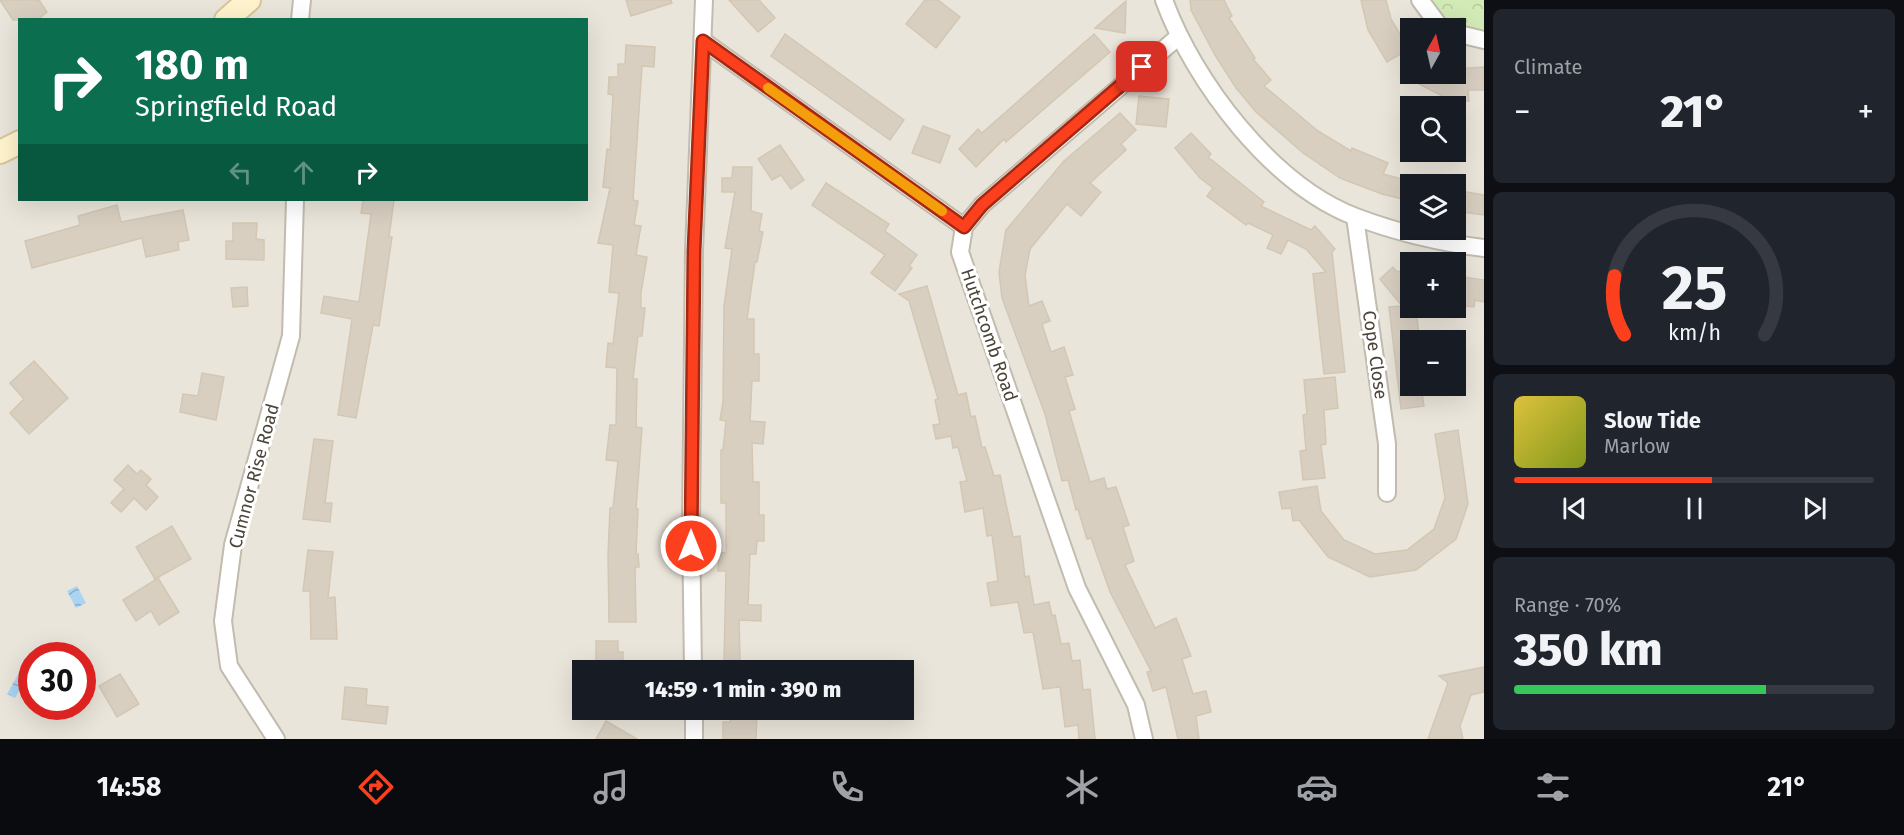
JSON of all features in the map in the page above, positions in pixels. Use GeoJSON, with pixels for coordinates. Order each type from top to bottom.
{"type":"FeatureCollection","features":[{"type":"Feature","properties":{"kind":"street"},"geometry":{"type":"LineString","coordinates":[[228,18],[249,0]]}},
{"type":"Feature","properties":{"kind":"street"},"geometry":{"type":"LineString","coordinates":[[300,18],[302,0]]}},
{"type":"Feature","properties":{"kind":"street"},"geometry":{"type":"LineString","coordinates":[[693,660],[691,525],[694,251],[704,0]]}},
{"type":"Feature","properties":{"kind":"street"},"geometry":{"type":"LineString","coordinates":[[1164,0],[1178,37],[1222,108],[1279,167],[1316,196],[1355,217],[1453,244],[1484,248]]}},
{"type":"Feature","properties":{"kind":"street"},"geometry":{"type":"LineString","coordinates":[[1420,0],[1434,18]]}},
{"type":"Feature","properties":{"kind":"street"},"geometry":{"type":"LineString","coordinates":[[1466,36],[1484,40]]}},
{"type":"Feature","properties":{"kind":"street"},"geometry":{"type":"LineString","coordinates":[[703,41],[964,227],[982,205],[1178,37]]}},
{"type":"Feature","properties":{"kind":"street"},"geometry":{"type":"LineString","coordinates":[[0,152],[18,143]]}},
{"type":"Feature","properties":{"kind":"street","name":"Cumnor Rise Road"},"geometry":{"type":"LineString","coordinates":[[276,739],[229,666],[223,621],[233,545],[291,336],[295,201]]}},
{"type":"Feature","properties":{"kind":"street","name":"Cope Close"},"geometry":{"type":"LineString","coordinates":[[1355,217],[1387,444],[1387,493]]}},
{"type":"Feature","properties":{"kind":"street","name":"Hutchcomb Road"},"geometry":{"type":"LineString","coordinates":[[964,227],[960,252],[1077,588],[1136,705],[1144,739]]}},
{"type":"Feature","properties":{"kind":"street"},"geometry":{"type":"LineString","coordinates":[[694,720],[694,739]]}},
{"type":"Feature","properties":{"kind":"shaded area"},"geometry":{"type":"Polygon","coordinates":[[[0,0],[1484,0],[1484,739],[0,739],[0,0]]]}},
{"type":"Feature","properties":{"kind":"green space"},"geometry":{"type":"Polygon","coordinates":[[[1429,0],[1484,0],[1484,36],[1475,37],[1466,31],[1466,18],[1447,18],[1431,7],[1429,0]]]}},
{"type":"Feature","properties":{"kind":"water"},"geometry":{"type":"Polygon","coordinates":[[[77,586],[86,603],[76,608],[67,591],[77,586]]]}},
{"type":"Feature","properties":{"kind":"water"},"geometry":{"type":"Polygon","coordinates":[[[18,675],[18,693],[15,698],[7,694],[18,675]]]}},
{"type":"Feature","properties":{"kind":"building"},"geometry":{"type":"Polygon","coordinates":[[[0,0],[39,0],[47,12],[40,18],[13,20],[0,0]]]}},
{"type":"Feature","properties":{"kind":"building"},"geometry":{"type":"Polygon","coordinates":[[[626,0],[671,0],[672,3],[631,16],[626,0]]]}},
{"type":"Feature","properties":{"kind":"building"},"geometry":{"type":"Polygon","coordinates":[[[729,0],[759,0],[775,18],[758,32],[729,0]]]}},
{"type":"Feature","properties":{"kind":"building"},"geometry":{"type":"Polygon","coordinates":[[[925,0],[938,0],[960,17],[936,48],[906,24],[925,0]]]}},
{"type":"Feature","properties":{"kind":"building"},"geometry":{"type":"Polygon","coordinates":[[[1190,0],[1224,0],[1232,16],[1229,18],[1255,58],[1253,59],[1271,80],[1264,86],[1318,131],[1351,151],[1352,148],[1388,163],[1383,174],[1400,178],[1400,198],[1340,178],[1303,153],[1256,112],[1236,88],[1191,10],[1190,0]]]}},
{"type":"Feature","properties":{"kind":"building"},"geometry":{"type":"Polygon","coordinates":[[[1361,0],[1386,0],[1391,19],[1400,34],[1400,54],[1387,62],[1368,30],[1361,0]]]}},
{"type":"Feature","properties":{"kind":"building"},"geometry":{"type":"Polygon","coordinates":[[[1126,1],[1125,33],[1095,28],[1126,1]]]}},
{"type":"Feature","properties":{"kind":"building"},"geometry":{"type":"Polygon","coordinates":[[[785,34],[904,120],[890,140],[771,56],[785,34]]]}},
{"type":"Feature","properties":{"kind":"building"},"geometry":{"type":"Polygon","coordinates":[[[1094,34],[1110,52],[1006,142],[1004,139],[976,167],[959,149],[978,129],[982,133],[1094,34]]]}},
{"type":"Feature","properties":{"kind":"building"},"geometry":{"type":"Polygon","coordinates":[[[626,45],[655,47],[654,67],[642,66],[633,200],[638,201],[634,225],[641,226],[636,255],[647,257],[641,293],[641,308],[645,308],[642,336],[638,336],[633,379],[637,379],[636,427],[642,428],[636,509],[638,509],[636,554],[638,554],[639,567],[635,567],[636,622],[609,622],[610,508],[613,508],[618,461],[606,460],[610,425],[616,425],[617,368],[606,367],[608,343],[613,344],[619,293],[609,292],[613,245],[598,243],[610,188],[603,187],[607,149],[610,150],[613,95],[608,94],[609,77],[618,77],[618,64],[625,64],[626,45]]]}},
{"type":"Feature","properties":{"kind":"building"},"geometry":{"type":"Polygon","coordinates":[[[1484,67],[1484,90],[1468,90],[1469,101],[1466,101],[1466,96],[1442,96],[1419,84],[1466,84],[1466,68],[1484,67]]]}},
{"type":"Feature","properties":{"kind":"building"},"geometry":{"type":"Polygon","coordinates":[[[1139,96],[1169,99],[1166,127],[1136,124],[1139,96]]]}},
{"type":"Feature","properties":{"kind":"building"},"geometry":{"type":"Polygon","coordinates":[[[1120,113],[1136,130],[1121,144],[1126,150],[1090,183],[1101,192],[1081,216],[1067,204],[1030,249],[1025,275],[1029,306],[1042,301],[1050,321],[1042,324],[1051,352],[1064,347],[1073,375],[1065,377],[1075,409],[1069,411],[1090,482],[1104,478],[1107,489],[1116,487],[1129,525],[1123,527],[1134,561],[1125,565],[1155,628],[1176,618],[1191,656],[1182,659],[1193,694],[1206,691],[1211,712],[1196,716],[1199,739],[1178,739],[1166,687],[1153,691],[1147,672],[1151,671],[1110,592],[1091,538],[1087,539],[1078,509],[1076,510],[1068,480],[1062,481],[1045,414],[1002,298],[999,272],[1006,230],[1064,161],[1120,113]]]}},
{"type":"Feature","properties":{"kind":"building"},"geometry":{"type":"Polygon","coordinates":[[[923,126],[950,136],[940,163],[912,153],[923,126]]]}},
{"type":"Feature","properties":{"kind":"building"},"geometry":{"type":"Polygon","coordinates":[[[1191,133],[1211,154],[1208,157],[1264,202],[1261,206],[1311,230],[1315,226],[1335,249],[1332,252],[1345,372],[1324,374],[1313,274],[1326,272],[1306,249],[1288,240],[1281,254],[1267,248],[1273,235],[1248,223],[1246,225],[1207,196],[1213,188],[1200,178],[1175,148],[1191,133]]]}},
{"type":"Feature","properties":{"kind":"building"},"geometry":{"type":"Polygon","coordinates":[[[780,145],[804,180],[791,189],[781,175],[772,180],[758,159],[780,145]]]}},
{"type":"Feature","properties":{"kind":"building"},"geometry":{"type":"Polygon","coordinates":[[[733,167],[752,167],[751,211],[762,214],[759,231],[763,232],[757,262],[755,262],[747,319],[754,319],[754,354],[759,354],[759,381],[752,381],[750,421],[765,422],[763,444],[752,443],[753,482],[759,482],[759,515],[764,515],[764,541],[757,541],[756,554],[750,554],[748,605],[761,605],[761,621],[739,620],[740,660],[724,660],[726,571],[718,571],[719,552],[726,553],[726,503],[721,503],[721,450],[723,450],[726,421],[720,420],[723,402],[724,306],[732,249],[725,248],[735,192],[722,192],[722,178],[732,178],[733,167]]]}},
{"type":"Feature","properties":{"kind":"building"},"geometry":{"type":"Polygon","coordinates":[[[826,183],[889,224],[885,231],[917,255],[909,266],[912,268],[895,291],[871,273],[885,255],[812,205],[826,183]]]}},
{"type":"Feature","properties":{"kind":"building"},"geometry":{"type":"Polygon","coordinates":[[[1466,192],[1484,195],[1484,215],[1466,213],[1466,192]]]}},
{"type":"Feature","properties":{"kind":"building"},"geometry":{"type":"Polygon","coordinates":[[[363,201],[394,201],[389,237],[392,237],[379,326],[373,325],[356,418],[338,415],[352,319],[321,313],[324,296],[359,302],[371,214],[361,213],[363,201]]]}},
{"type":"Feature","properties":{"kind":"building"},"geometry":{"type":"Polygon","coordinates":[[[117,205],[121,222],[183,210],[189,240],[178,242],[179,250],[146,257],[142,238],[32,268],[25,241],[80,225],[78,216],[117,205]]]}},
{"type":"Feature","properties":{"kind":"building"},"geometry":{"type":"Polygon","coordinates":[[[233,223],[257,223],[256,239],[264,240],[264,260],[226,259],[226,241],[233,241],[233,223]]]}},
{"type":"Feature","properties":{"kind":"building"},"geometry":{"type":"Polygon","coordinates":[[[1393,267],[1400,272],[1400,304],[1380,279],[1393,267]]]}},
{"type":"Feature","properties":{"kind":"building"},"geometry":{"type":"Polygon","coordinates":[[[1466,278],[1484,280],[1484,302],[1475,300],[1474,307],[1466,306],[1466,278]]]}},
{"type":"Feature","properties":{"kind":"building"},"geometry":{"type":"Polygon","coordinates":[[[927,286],[958,395],[966,393],[971,417],[975,416],[982,448],[985,447],[994,476],[1000,475],[1013,537],[1020,536],[1025,577],[1029,576],[1034,605],[1049,602],[1052,616],[1055,615],[1061,644],[1069,643],[1072,661],[1080,660],[1083,690],[1090,689],[1095,739],[1079,739],[1078,725],[1065,727],[1060,687],[1043,689],[1033,632],[1024,633],[1018,602],[991,606],[987,583],[998,581],[992,535],[987,536],[983,508],[965,512],[960,482],[967,481],[958,447],[953,448],[951,436],[936,439],[933,425],[940,424],[935,400],[938,399],[909,301],[899,294],[927,286]]]}},
{"type":"Feature","properties":{"kind":"building"},"geometry":{"type":"Polygon","coordinates":[[[247,287],[248,306],[233,307],[231,288],[247,287]]]}},
{"type":"Feature","properties":{"kind":"building"},"geometry":{"type":"Polygon","coordinates":[[[1400,306],[1400,318],[1417,318],[1418,330],[1400,330],[1400,396],[1422,396],[1424,406],[1401,409],[1389,307],[1400,306]]]}},
{"type":"Feature","properties":{"kind":"building"},"geometry":{"type":"Polygon","coordinates":[[[34,361],[68,398],[29,434],[10,413],[24,399],[10,383],[34,361]]]}},
{"type":"Feature","properties":{"kind":"building"},"geometry":{"type":"Polygon","coordinates":[[[202,373],[224,377],[216,420],[180,412],[183,394],[198,396],[202,373]]]}},
{"type":"Feature","properties":{"kind":"building"},"geometry":{"type":"Polygon","coordinates":[[[1335,377],[1338,408],[1324,410],[1326,444],[1321,445],[1325,478],[1303,480],[1300,451],[1306,450],[1303,415],[1307,414],[1304,380],[1335,377]]]}},
{"type":"Feature","properties":{"kind":"building"},"geometry":{"type":"Polygon","coordinates":[[[1458,430],[1468,504],[1456,539],[1416,570],[1370,577],[1328,557],[1299,520],[1293,521],[1291,508],[1282,509],[1279,492],[1317,486],[1321,511],[1344,540],[1375,554],[1407,550],[1434,529],[1445,498],[1435,434],[1458,430]]]}},
{"type":"Feature","properties":{"kind":"building"},"geometry":{"type":"Polygon","coordinates":[[[314,439],[333,441],[325,503],[332,503],[330,522],[303,519],[314,439]]]}},
{"type":"Feature","properties":{"kind":"building"},"geometry":{"type":"Polygon","coordinates":[[[128,465],[137,474],[141,470],[151,479],[146,485],[158,497],[146,510],[134,498],[121,512],[111,503],[124,489],[114,480],[128,465]]]}},
{"type":"Feature","properties":{"kind":"building"},"geometry":{"type":"Polygon","coordinates":[[[172,526],[191,559],[155,579],[136,547],[172,526]]]}},
{"type":"Feature","properties":{"kind":"building"},"geometry":{"type":"Polygon","coordinates":[[[308,550],[333,552],[328,598],[335,597],[337,639],[311,639],[310,591],[303,591],[308,550]]]}},
{"type":"Feature","properties":{"kind":"building"},"geometry":{"type":"Polygon","coordinates":[[[158,578],[179,612],[159,625],[151,611],[136,621],[123,600],[158,578]]]}},
{"type":"Feature","properties":{"kind":"building"},"geometry":{"type":"Polygon","coordinates":[[[596,641],[618,641],[618,652],[623,652],[623,660],[596,660],[596,641]]]}},
{"type":"Feature","properties":{"kind":"building"},"geometry":{"type":"Polygon","coordinates":[[[1484,667],[1484,692],[1471,695],[1460,726],[1463,739],[1428,739],[1448,683],[1439,676],[1484,667]]]}},
{"type":"Feature","properties":{"kind":"building"},"geometry":{"type":"Polygon","coordinates":[[[120,674],[139,704],[117,717],[99,686],[120,674]]]}},
{"type":"Feature","properties":{"kind":"building"},"geometry":{"type":"Polygon","coordinates":[[[345,687],[367,689],[366,705],[388,707],[386,724],[342,719],[345,687]]]}},
{"type":"Feature","properties":{"kind":"building"},"geometry":{"type":"Polygon","coordinates":[[[730,720],[757,720],[756,739],[723,739],[723,722],[730,722],[730,720]]]}},
{"type":"Feature","properties":{"kind":"building"},"geometry":{"type":"Polygon","coordinates":[[[606,721],[637,739],[596,739],[606,721]]]}},
{"type":"Feature","properties":{"kind":"slow traffic"},"geometry":{"type":"LineString","coordinates":[[768,88],[942,211]]}},
{"type":"Feature","properties":{"kind":"route"},"geometry":{"type":"LineString","coordinates":[[691,546],[694,251],[703,41],[964,227],[982,205],[1142,67]]}}]}
